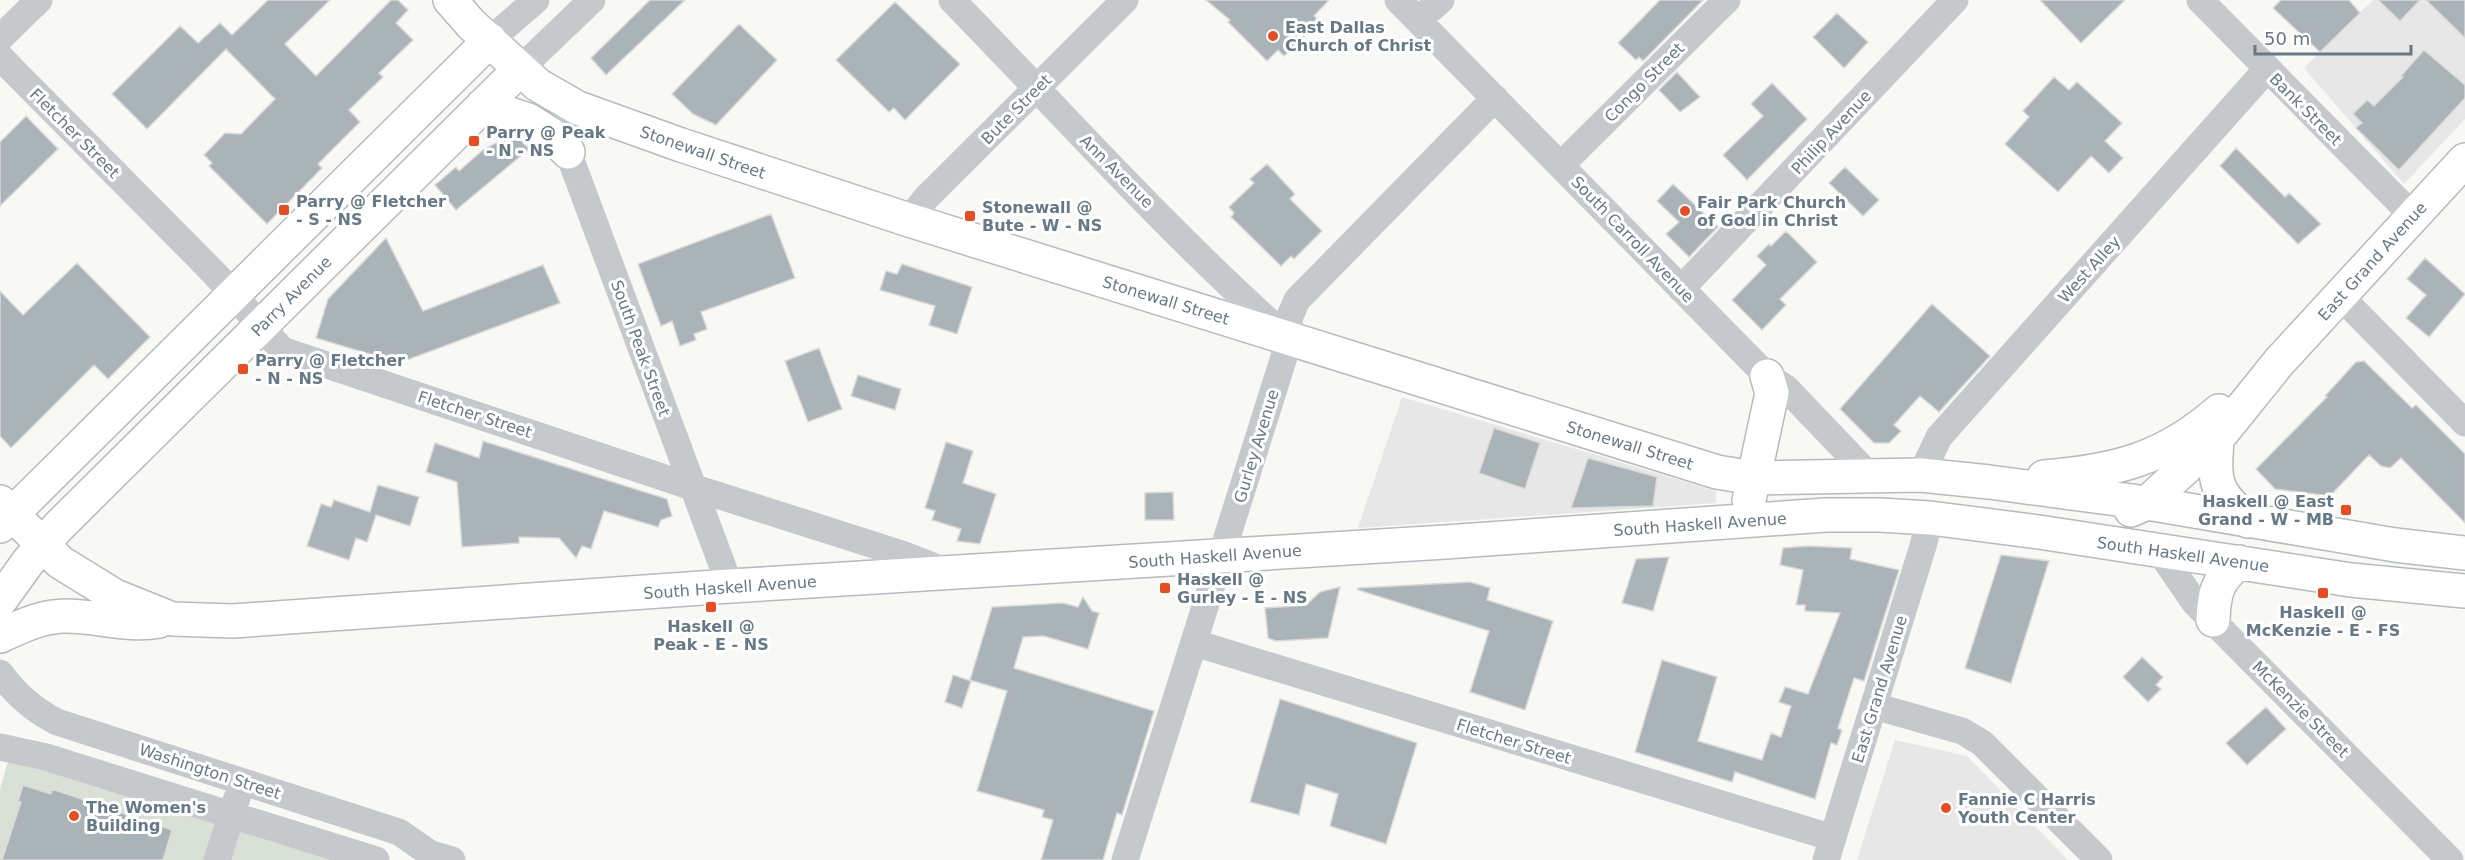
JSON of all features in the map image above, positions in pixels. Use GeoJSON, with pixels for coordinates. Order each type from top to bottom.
{"type":"FeatureCollection","features":[{"type":"Feature","properties":{"kind":"main road"},"geometry":{"type":"LineString","coordinates":[[3,514],[233,295],[490,40],[450,0]]}},
{"type":"Feature","properties":{"kind":"main road","name":"Stonewall Street"},"geometry":{"type":"LineString","coordinates":[[490,40],[538,85],[578,108],[681,146],[909,220],[1717,472],[1753,478],[1870,476]]}},
{"type":"Feature","properties":{"kind":"main road","name":"Parry Avenue"},"geometry":{"type":"LineString","coordinates":[[0,601],[8,587],[42,545],[520,69]]}},
{"type":"Feature","properties":{"kind":"main road"},"geometry":{"type":"LineString","coordinates":[[483,105],[528,120],[550,134],[568,152]]}},
{"type":"Feature","properties":{"kind":"main road","name":"East Grand Avenue"},"geometry":{"type":"LineString","coordinates":[[2147,503],[2217,439],[2279,362],[2465,160]]}},
{"type":"Feature","properties":{"kind":"main road","name":"East Grand Avenue"},"geometry":{"type":"LineString","coordinates":[[1989,482],[2115,468],[2154,454],[2193,433],[2279,362]]}},
{"type":"Feature","properties":{"kind":"main road"},"geometry":{"type":"LineString","coordinates":[[1745,521],[1772,393],[1767,376]]}},
{"type":"Feature","properties":{"kind":"main road"},"geometry":{"type":"LineString","coordinates":[[2217,439],[2217,483],[2224,500],[2248,521]]}},
{"type":"Feature","properties":{"kind":"main road"},"geometry":{"type":"LineString","coordinates":[[2154,454],[2146,474],[2147,503],[2160,552]]}},
{"type":"Feature","properties":{"kind":"main road"},"geometry":{"type":"LineString","coordinates":[[1870,476],[1921,475],[1989,482],[2147,503],[2395,545],[2465,553]]}},
{"type":"Feature","properties":{"kind":"main road"},"geometry":{"type":"LineString","coordinates":[[2039,532],[2104,520],[2147,503]]}},
{"type":"Feature","properties":{"kind":"main road","name":"South Haskell Avenue"},"geometry":{"type":"LineString","coordinates":[[3,514],[60,562],[115,596],[172,619],[233,621],[730,586],[952,574],[1826,515],[1930,518],[2039,532],[2363,581],[2465,591]]}},
{"type":"Feature","properties":{"kind":"main road"},"geometry":{"type":"LineString","coordinates":[[2213,620],[2214,595],[2223,576],[2239,562]]}},
{"type":"Feature","properties":{"kind":"main road"},"geometry":{"type":"LineString","coordinates":[[0,636],[34,621],[64,616],[133,623],[172,619]]}},
{"type":"Feature","properties":{"kind":"street"},"geometry":{"type":"LineString","coordinates":[[0,38],[39,0]]}},
{"type":"Feature","properties":{"kind":"street"},"geometry":{"type":"LineString","coordinates":[[490,40],[537,0]]}},
{"type":"Feature","properties":{"kind":"street","name":"Parry Avenue"},"geometry":{"type":"LineString","coordinates":[[520,69],[592,0]]}},
{"type":"Feature","properties":{"kind":"street","name":"Ann Avenue"},"geometry":{"type":"LineString","coordinates":[[952,0],[1053,106],[1245,300],[1287,338]]}},
{"type":"Feature","properties":{"kind":"street","name":"Bute Street"},"geometry":{"type":"LineString","coordinates":[[909,220],[926,198],[1125,0]]}},
{"type":"Feature","properties":{"kind":"street","name":"South Carroll Avenue"},"geometry":{"type":"LineString","coordinates":[[1398,0],[1681,290],[1767,376],[1786,388],[1870,476]]}},
{"type":"Feature","properties":{"kind":"street"},"geometry":{"type":"LineString","coordinates":[[1418,20],[1441,0]]}},
{"type":"Feature","properties":{"kind":"street","name":"Congo Street"},"geometry":{"type":"LineString","coordinates":[[1561,165],[1727,0]]}},
{"type":"Feature","properties":{"kind":"street","name":"Philip Avenue"},"geometry":{"type":"LineString","coordinates":[[1681,290],[1955,0]]}},
{"type":"Feature","properties":{"kind":"street","name":"Bank Street"},"geometry":{"type":"LineString","coordinates":[[2200,0],[2413,216]]}},
{"type":"Feature","properties":{"kind":"street","name":"Fletcher Street"},"geometry":{"type":"LineString","coordinates":[[0,57],[233,295],[282,350],[692,487],[902,554],[952,574]]}},
{"type":"Feature","properties":{"kind":"street","name":"West Alley"},"geometry":{"type":"LineString","coordinates":[[1921,475],[1939,436],[2267,69]]}},
{"type":"Feature","properties":{"kind":"street","name":"Gurley Avenue"},"geometry":{"type":"LineString","coordinates":[[1125,860],[1150,777],[1196,643],[1284,357],[1290,316],[1297,300],[1495,98]]}},
{"type":"Feature","properties":{"kind":"street","name":"South Peak Street"},"geometry":{"type":"LineString","coordinates":[[578,108],[568,132],[568,152],[730,586]]}},
{"type":"Feature","properties":{"kind":"street"},"geometry":{"type":"LineString","coordinates":[[2340,296],[2465,423]]}},
{"type":"Feature","properties":{"kind":"street","name":"East Grand Avenue"},"geometry":{"type":"LineString","coordinates":[[1829,849],[1930,518]]}},
{"type":"Feature","properties":{"kind":"street","name":"McKenzie Street"},"geometry":{"type":"LineString","coordinates":[[2160,552],[2195,603],[2450,860]]}},
{"type":"Feature","properties":{"kind":"street","name":"Fletcher Street"},"geometry":{"type":"LineString","coordinates":[[1196,643],[1829,849]]}},
{"type":"Feature","properties":{"kind":"street","name":"Washington Street"},"geometry":{"type":"LineString","coordinates":[[0,673],[24,701],[57,722],[399,832],[442,857]]}},
{"type":"Feature","properties":{"kind":"street"},"geometry":{"type":"LineString","coordinates":[[1874,706],[1973,736],[2099,860]]}},
{"type":"Feature","properties":{"kind":"street","name":"Washington Street"},"geometry":{"type":"LineString","coordinates":[[0,747],[46,757],[376,860]]}},
{"type":"Feature","properties":{"kind":"street"},"geometry":{"type":"LineString","coordinates":[[217,860],[242,782]]}},
{"type":"Feature","properties":{"kind":"street","name":"Washington Street"},"geometry":{"type":"LineString","coordinates":[[403,860],[442,857]]}},
{"type":"Feature","properties":{"kind":"shaded area"},"geometry":{"type":"Polygon","coordinates":[[[2373,0],[2465,0],[2465,119],[2404,184],[2304,68],[2373,0]]]}},
{"type":"Feature","properties":{"kind":"shaded area"},"geometry":{"type":"Polygon","coordinates":[[[1402,397],[1716,491],[1716,503],[1358,528],[1402,397]]]}},
{"type":"Feature","properties":{"kind":"shaded area","name":"Fannie C Harris Youth Center"},"geometry":{"type":"Polygon","coordinates":[[[1895,740],[1967,756],[2068,860],[1857,860],[1895,740]]]}},
{"type":"Feature","properties":{"kind":"shaded area"},"geometry":{"type":"Polygon","coordinates":[[[9,758],[367,860],[0,860],[0,789],[9,758]]]}},
{"type":"Feature","properties":{"kind":"building"},"geometry":{"type":"Polygon","coordinates":[[[268,0],[330,0],[285,44],[316,76],[391,0],[398,0],[408,10],[396,23],[413,40],[379,73],[383,77],[349,110],[360,122],[318,164],[322,168],[267,224],[209,166],[212,163],[204,155],[225,133],[241,134],[275,99],[226,49],[147,129],[112,94],[180,26],[198,43],[220,23],[232,35],[268,0]]]}},
{"type":"Feature","properties":{"kind":"building"},"geometry":{"type":"Polygon","coordinates":[[[650,0],[685,0],[606,75],[591,58],[650,0]]]}},
{"type":"Feature","properties":{"kind":"building","name":"East Dallas Church of Christ"},"geometry":{"type":"Polygon","coordinates":[[[1206,0],[1329,0],[1314,16],[1320,21],[1284,56],[1278,50],[1267,61],[1228,22],[1230,20],[1206,0]]]}},
{"type":"Feature","properties":{"kind":"building"},"geometry":{"type":"Polygon","coordinates":[[[1660,0],[1703,0],[1643,61],[1639,57],[1636,60],[1618,43],[1660,0]]]}},
{"type":"Feature","properties":{"kind":"building"},"geometry":{"type":"Polygon","coordinates":[[[2040,0],[2125,0],[2081,43],[2040,0]]]}},
{"type":"Feature","properties":{"kind":"building"},"geometry":{"type":"Polygon","coordinates":[[[2281,0],[2349,0],[2360,13],[2320,52],[2273,8],[2281,0]]]}},
{"type":"Feature","properties":{"kind":"building"},"geometry":{"type":"Polygon","coordinates":[[[2378,0],[2420,0],[2400,21],[2378,0]]]}},
{"type":"Feature","properties":{"kind":"building"},"geometry":{"type":"Polygon","coordinates":[[[2426,0],[2465,0],[2465,38],[2426,0]]]}},
{"type":"Feature","properties":{"kind":"building"},"geometry":{"type":"Polygon","coordinates":[[[895,2],[960,64],[905,120],[894,108],[889,112],[836,60],[895,2]]]}},
{"type":"Feature","properties":{"kind":"building"},"geometry":{"type":"Polygon","coordinates":[[[1837,13],[1868,42],[1844,68],[1813,37],[1837,13]]]}},
{"type":"Feature","properties":{"kind":"building"},"geometry":{"type":"Polygon","coordinates":[[[739,24],[777,60],[716,125],[693,114],[672,94],[739,24]]]}},
{"type":"Feature","properties":{"kind":"building"},"geometry":{"type":"Polygon","coordinates":[[[2424,50],[2465,85],[2465,98],[2399,170],[2356,128],[2362,123],[2353,114],[2367,100],[2374,106],[2403,77],[2401,76],[2424,50]]]}},
{"type":"Feature","properties":{"kind":"building"},"geometry":{"type":"Polygon","coordinates":[[[1677,72],[1700,97],[1680,112],[1659,90],[1677,72]]]}},
{"type":"Feature","properties":{"kind":"building"},"geometry":{"type":"Polygon","coordinates":[[[2054,77],[2069,90],[2077,82],[2122,123],[2105,141],[2123,158],[2109,173],[2091,156],[2058,192],[2005,144],[2029,117],[2023,111],[2054,77]]]}},
{"type":"Feature","properties":{"kind":"building"},"geometry":{"type":"Polygon","coordinates":[[[1772,83],[1807,119],[1747,180],[1723,155],[1763,116],[1751,104],[1772,83]]]}},
{"type":"Feature","properties":{"kind":"building"},"geometry":{"type":"Polygon","coordinates":[[[26,116],[58,149],[0,206],[0,142],[26,116]]]}},
{"type":"Feature","properties":{"kind":"building"},"geometry":{"type":"Polygon","coordinates":[[[519,138],[529,149],[456,210],[435,185],[456,167],[459,171],[483,150],[503,139],[519,138]]]}},
{"type":"Feature","properties":{"kind":"building"},"geometry":{"type":"Polygon","coordinates":[[[2236,148],[2285,197],[2289,193],[2321,224],[2298,244],[2220,166],[2236,148]]]}},
{"type":"Feature","properties":{"kind":"building"},"geometry":{"type":"Polygon","coordinates":[[[1267,164],[1295,194],[1290,199],[1322,231],[1294,259],[1291,256],[1281,266],[1231,217],[1234,213],[1229,207],[1254,183],[1250,179],[1267,164]]]}},
{"type":"Feature","properties":{"kind":"building"},"geometry":{"type":"Polygon","coordinates":[[[1845,167],[1879,200],[1863,216],[1829,183],[1845,167]]]}},
{"type":"Feature","properties":{"kind":"building","name":"Fair Park Church of God in Christ"},"geometry":{"type":"Polygon","coordinates":[[[1673,184],[1718,227],[1689,257],[1666,234],[1679,222],[1657,201],[1673,184]]]}},
{"type":"Feature","properties":{"kind":"building"},"geometry":{"type":"Polygon","coordinates":[[[771,214],[795,278],[701,312],[707,329],[694,334],[696,340],[680,346],[672,321],[661,326],[638,264],[771,214]]]}},
{"type":"Feature","properties":{"kind":"building"},"geometry":{"type":"Polygon","coordinates":[[[1786,231],[1817,262],[1780,299],[1786,305],[1762,330],[1732,300],[1766,265],[1757,256],[1786,231]]]}},
{"type":"Feature","properties":{"kind":"building"},"geometry":{"type":"Polygon","coordinates":[[[386,238],[423,311],[543,265],[560,303],[399,363],[316,338],[328,299],[386,238]]]}},
{"type":"Feature","properties":{"kind":"building"},"geometry":{"type":"Polygon","coordinates":[[[2425,258],[2465,294],[2429,337],[2406,318],[2426,295],[2407,279],[2425,258]]]}},
{"type":"Feature","properties":{"kind":"building"},"geometry":{"type":"Polygon","coordinates":[[[77,263],[150,337],[108,379],[94,365],[11,448],[0,436],[0,291],[23,315],[77,263]]]}},
{"type":"Feature","properties":{"kind":"building"},"geometry":{"type":"Polygon","coordinates":[[[902,264],[972,287],[957,334],[929,325],[935,306],[880,290],[886,271],[897,274],[902,264]]]}},
{"type":"Feature","properties":{"kind":"building"},"geometry":{"type":"Polygon","coordinates":[[[1932,304],[1990,356],[1939,412],[1920,396],[1894,425],[1901,431],[1889,443],[1874,443],[1840,409],[1932,304]]]}},
{"type":"Feature","properties":{"kind":"building"},"geometry":{"type":"Polygon","coordinates":[[[819,348],[842,409],[808,422],[785,361],[819,348]]]}},
{"type":"Feature","properties":{"kind":"building"},"geometry":{"type":"Polygon","coordinates":[[[2364,361],[2412,408],[2416,405],[2465,454],[2465,523],[2401,458],[2390,468],[2381,466],[2369,455],[2330,496],[2275,489],[2256,469],[2327,397],[2325,396],[2356,362],[2364,361]]]}},
{"type":"Feature","properties":{"kind":"building"},"geometry":{"type":"Polygon","coordinates":[[[858,375],[901,389],[895,410],[851,396],[858,375]]]}},
{"type":"Feature","properties":{"kind":"building"},"geometry":{"type":"Polygon","coordinates":[[[1494,428],[1540,443],[1525,489],[1479,473],[1494,428]]]}},
{"type":"Feature","properties":{"kind":"building"},"geometry":{"type":"Polygon","coordinates":[[[483,441],[667,499],[672,516],[661,520],[658,527],[604,511],[591,549],[582,546],[576,558],[559,538],[519,537],[519,543],[462,547],[457,482],[426,472],[435,443],[479,458],[483,441]]]}},
{"type":"Feature","properties":{"kind":"building"},"geometry":{"type":"Polygon","coordinates":[[[946,442],[973,451],[963,483],[996,494],[980,544],[957,541],[961,529],[932,520],[935,511],[925,508],[946,442]]]}},
{"type":"Feature","properties":{"kind":"building"},"geometry":{"type":"Polygon","coordinates":[[[1588,458],[1657,477],[1653,506],[1571,508],[1588,458]]]}},
{"type":"Feature","properties":{"kind":"building"},"geometry":{"type":"Polygon","coordinates":[[[378,485],[419,497],[410,526],[376,515],[367,542],[356,538],[349,560],[307,546],[321,504],[331,507],[334,500],[370,512],[378,485]]]}},
{"type":"Feature","properties":{"kind":"building"},"geometry":{"type":"Polygon","coordinates":[[[1173,492],[1174,520],[1145,520],[1145,493],[1173,492]]]}},
{"type":"Feature","properties":{"kind":"building"},"geometry":{"type":"Polygon","coordinates":[[[1807,546],[1852,548],[1850,559],[1899,570],[1864,681],[1854,678],[1838,728],[1842,730],[1837,745],[1831,743],[1815,799],[1735,772],[1732,782],[1635,752],[1662,660],[1717,677],[1698,741],[1762,760],[1771,733],[1781,737],[1791,706],[1779,702],[1785,687],[1808,694],[1840,613],[1805,611],[1805,605],[1796,605],[1803,570],[1780,565],[1783,548],[1807,546]]]}},
{"type":"Feature","properties":{"kind":"building"},"geometry":{"type":"Polygon","coordinates":[[[2001,555],[2049,561],[2011,683],[1965,668],[2001,555]]]}},
{"type":"Feature","properties":{"kind":"building"},"geometry":{"type":"Polygon","coordinates":[[[1669,557],[1653,611],[1622,603],[1636,559],[1669,557]]]}},
{"type":"Feature","properties":{"kind":"building"},"geometry":{"type":"Polygon","coordinates":[[[1470,582],[1490,588],[1487,600],[1553,621],[1525,710],[1470,692],[1489,631],[1358,590],[1358,588],[1470,582]]]}},
{"type":"Feature","properties":{"kind":"building"},"geometry":{"type":"Polygon","coordinates":[[[1340,587],[1328,638],[1276,641],[1268,638],[1265,608],[1306,605],[1320,592],[1340,587]]]}},
{"type":"Feature","properties":{"kind":"building"},"geometry":{"type":"Polygon","coordinates":[[[1083,597],[1092,611],[1099,613],[1088,649],[1044,636],[1023,637],[1014,668],[1154,711],[1122,815],[1117,813],[1103,860],[1041,860],[1053,820],[1042,817],[1044,810],[977,791],[1007,691],[970,680],[992,607],[1063,603],[1078,607],[1083,597]]]}},
{"type":"Feature","properties":{"kind":"building"},"geometry":{"type":"Polygon","coordinates":[[[2142,657],[2163,677],[2156,685],[2161,689],[2148,702],[2123,677],[2142,657]]]}},
{"type":"Feature","properties":{"kind":"building"},"geometry":{"type":"Polygon","coordinates":[[[953,675],[971,681],[962,708],[945,702],[953,675]]]}},
{"type":"Feature","properties":{"kind":"building"},"geometry":{"type":"Polygon","coordinates":[[[1280,699],[1417,743],[1386,844],[1330,826],[1338,794],[1306,784],[1299,815],[1250,802],[1280,699]]]}},
{"type":"Feature","properties":{"kind":"building"},"geometry":{"type":"Polygon","coordinates":[[[2266,707],[2286,729],[2247,765],[2226,743],[2266,707]]]}},
{"type":"Feature","properties":{"kind":"building","name":"The Women's Building"},"geometry":{"type":"Polygon","coordinates":[[[23,785],[51,794],[52,789],[172,830],[163,860],[2,860],[21,802],[18,801],[23,785]]]}},
{"type":"Feature","properties":{"kind":"place","name":"East Dallas Church of Christ"},"geometry":{"type":"Point","coordinates":[1273,36]}},
{"type":"Feature","properties":{"kind":"place","name":"Parry @ Peak - N - NS"},"geometry":{"type":"Point","coordinates":[474,141]}},
{"type":"Feature","properties":{"kind":"place","name":"Parry @ Fletcher - S - NS"},"geometry":{"type":"Point","coordinates":[284,210]}},
{"type":"Feature","properties":{"kind":"place","name":"Fair Park Church of God in Christ"},"geometry":{"type":"Point","coordinates":[1685,211]}},
{"type":"Feature","properties":{"kind":"place","name":"Stonewall @ Bute - W - NS"},"geometry":{"type":"Point","coordinates":[970,216]}},
{"type":"Feature","properties":{"kind":"place","name":"Parry @ Fletcher - N - NS"},"geometry":{"type":"Point","coordinates":[243,369]}},
{"type":"Feature","properties":{"kind":"place","name":"Haskell @ East Grand - W - MB"},"geometry":{"type":"Point","coordinates":[2346,510]}},
{"type":"Feature","properties":{"kind":"place","name":"Haskell @ Gurley - E - NS"},"geometry":{"type":"Point","coordinates":[1165,588]}},
{"type":"Feature","properties":{"kind":"place","name":"Haskell @ McKenzie - E - FS"},"geometry":{"type":"Point","coordinates":[2323,593]}},
{"type":"Feature","properties":{"kind":"place","name":"Haskell @ Peak - E - NS"},"geometry":{"type":"Point","coordinates":[711,607]}},
{"type":"Feature","properties":{"kind":"place","name":"Fannie C Harris Youth Center"},"geometry":{"type":"Point","coordinates":[1946,808]}},
{"type":"Feature","properties":{"kind":"place","name":"The Women's Building"},"geometry":{"type":"Point","coordinates":[74,816]}}]}
